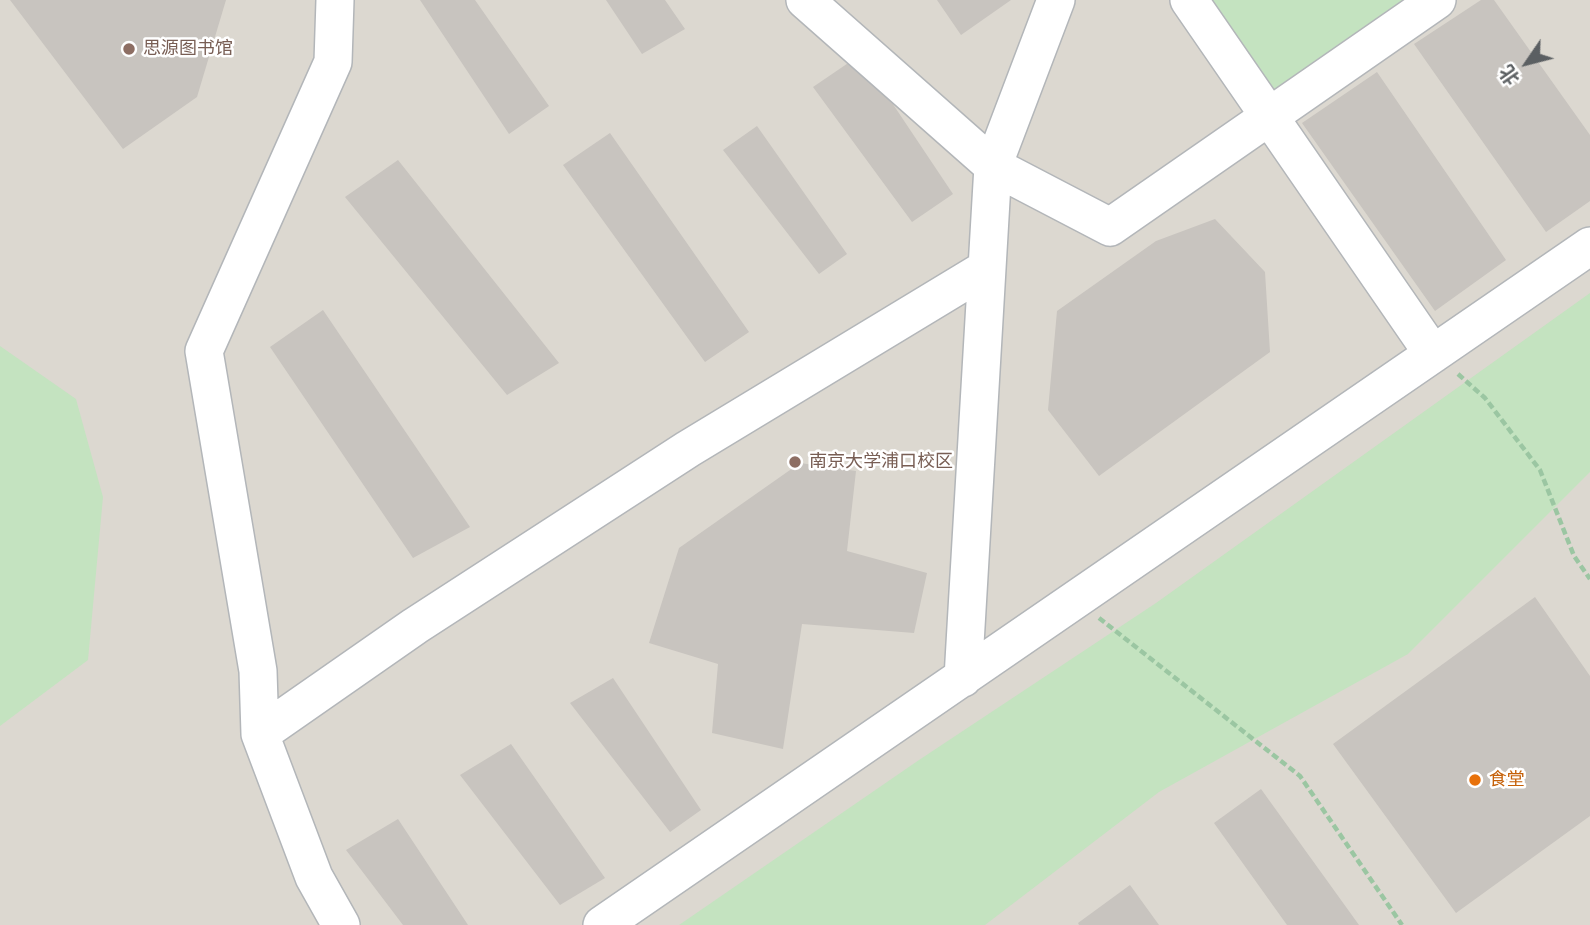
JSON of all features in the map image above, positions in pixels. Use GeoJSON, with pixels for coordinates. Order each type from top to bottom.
{"type":"FeatureCollection","features":[{"type":"Feature","properties":{"kind":"street"},"geometry":{"type":"LineString","coordinates":[[335,0],[333,62],[204,351],[258,671],[260,734],[314,877],[341,925]]}},
{"type":"Feature","properties":{"kind":"street"},"geometry":{"type":"LineString","coordinates":[[805,0],[993,166],[1110,227],[1437,0]]}},
{"type":"Feature","properties":{"kind":"street"},"geometry":{"type":"LineString","coordinates":[[964,678],[993,166],[1056,0]]}},
{"type":"Feature","properties":{"kind":"street"},"geometry":{"type":"LineString","coordinates":[[1189,0],[1433,354]]}},
{"type":"Feature","properties":{"kind":"street"},"geometry":{"type":"LineString","coordinates":[[602,925],[1590,246]]}},
{"type":"Feature","properties":{"kind":"street"},"geometry":{"type":"LineString","coordinates":[[260,734],[415,626],[688,449],[987,268]]}},
{"type":"Feature","properties":{"kind":"path"},"geometry":{"type":"LineString","coordinates":[[1433,354],[1485,398],[1540,470],[1574,556],[1590,579]]}},
{"type":"Feature","properties":{"kind":"path"},"geometry":{"type":"LineString","coordinates":[[1076,600],[1300,776],[1402,925]]}},
{"type":"Feature","properties":{"kind":"shaded area","name":"南京大学浦口校区"},"geometry":{"type":"Polygon","coordinates":[[[0,0],[1590,0],[1590,925],[0,925],[0,0]]]}},
{"type":"Feature","properties":{"kind":"green space"},"geometry":{"type":"Polygon","coordinates":[[[1195,0],[1432,0],[1271,111],[1195,0]]]}},
{"type":"Feature","properties":{"kind":"green space"},"geometry":{"type":"Polygon","coordinates":[[[1590,293],[1590,472],[1408,654],[1159,792],[985,925],[679,925],[919,760],[1156,603],[1590,293]]]}},
{"type":"Feature","properties":{"kind":"green space"},"geometry":{"type":"Polygon","coordinates":[[[0,346],[76,399],[103,497],[88,660],[0,726],[0,346]]]}},
{"type":"Feature","properties":{"kind":"building","name":"思源图书馆"},"geometry":{"type":"Polygon","coordinates":[[[10,0],[226,0],[197,97],[123,149],[10,0]]]}},
{"type":"Feature","properties":{"kind":"building"},"geometry":{"type":"Polygon","coordinates":[[[420,0],[475,0],[549,106],[509,134],[420,0]]]}},
{"type":"Feature","properties":{"kind":"building"},"geometry":{"type":"Polygon","coordinates":[[[606,0],[665,0],[685,29],[642,54],[606,0]]]}},
{"type":"Feature","properties":{"kind":"building"},"geometry":{"type":"Polygon","coordinates":[[[937,0],[1011,0],[961,35],[937,0]]]}},
{"type":"Feature","properties":{"kind":"building"},"geometry":{"type":"Polygon","coordinates":[[[1481,0],[1494,0],[1590,135],[1590,201],[1546,232],[1414,44],[1481,0]]]}},
{"type":"Feature","properties":{"kind":"building"},"geometry":{"type":"Polygon","coordinates":[[[860,55],[953,194],[912,222],[813,87],[860,55]]]}},
{"type":"Feature","properties":{"kind":"building"},"geometry":{"type":"Polygon","coordinates":[[[1377,72],[1506,260],[1435,311],[1302,123],[1377,72]]]}},
{"type":"Feature","properties":{"kind":"building"},"geometry":{"type":"Polygon","coordinates":[[[757,126],[847,254],[819,274],[723,150],[757,126]]]}},
{"type":"Feature","properties":{"kind":"building"},"geometry":{"type":"Polygon","coordinates":[[[610,133],[749,332],[705,362],[563,165],[610,133]]]}},
{"type":"Feature","properties":{"kind":"building"},"geometry":{"type":"Polygon","coordinates":[[[398,160],[559,363],[507,395],[345,197],[398,160]]]}},
{"type":"Feature","properties":{"kind":"building"},"geometry":{"type":"Polygon","coordinates":[[[1215,219],[1265,272],[1270,352],[1099,476],[1048,410],[1057,311],[1156,241],[1215,219]]]}},
{"type":"Feature","properties":{"kind":"building"},"geometry":{"type":"Polygon","coordinates":[[[323,310],[470,527],[413,558],[270,347],[323,310]]]}},
{"type":"Feature","properties":{"kind":"building"},"geometry":{"type":"Polygon","coordinates":[[[800,463],[856,471],[847,551],[927,573],[914,633],[802,624],[783,749],[712,733],[718,664],[649,643],[679,548],[800,463]]]}},
{"type":"Feature","properties":{"kind":"building","name":"食堂"},"geometry":{"type":"Polygon","coordinates":[[[1535,597],[1590,676],[1590,816],[1456,913],[1333,744],[1535,597]]]}},
{"type":"Feature","properties":{"kind":"building"},"geometry":{"type":"Polygon","coordinates":[[[613,678],[701,810],[670,832],[570,703],[613,678]]]}},
{"type":"Feature","properties":{"kind":"building"},"geometry":{"type":"Polygon","coordinates":[[[511,744],[605,878],[560,905],[460,775],[511,744]]]}},
{"type":"Feature","properties":{"kind":"building"},"geometry":{"type":"Polygon","coordinates":[[[1261,789],[1359,925],[1287,925],[1214,823],[1261,789]]]}},
{"type":"Feature","properties":{"kind":"building"},"geometry":{"type":"Polygon","coordinates":[[[398,819],[468,925],[403,925],[346,850],[398,819]]]}},
{"type":"Feature","properties":{"kind":"building"},"geometry":{"type":"Polygon","coordinates":[[[1130,885],[1159,925],[1079,925],[1078,923],[1130,885]]]}},
{"type":"Feature","properties":{"kind":"place","name":"思源图书馆"},"geometry":{"type":"Point","coordinates":[129,49]}},
{"type":"Feature","properties":{"kind":"place","name":"南京大学浦口校区"},"geometry":{"type":"Point","coordinates":[795,462]}},
{"type":"Feature","properties":{"kind":"place","name":"食堂"},"geometry":{"type":"Point","coordinates":[1475,780]}}]}
